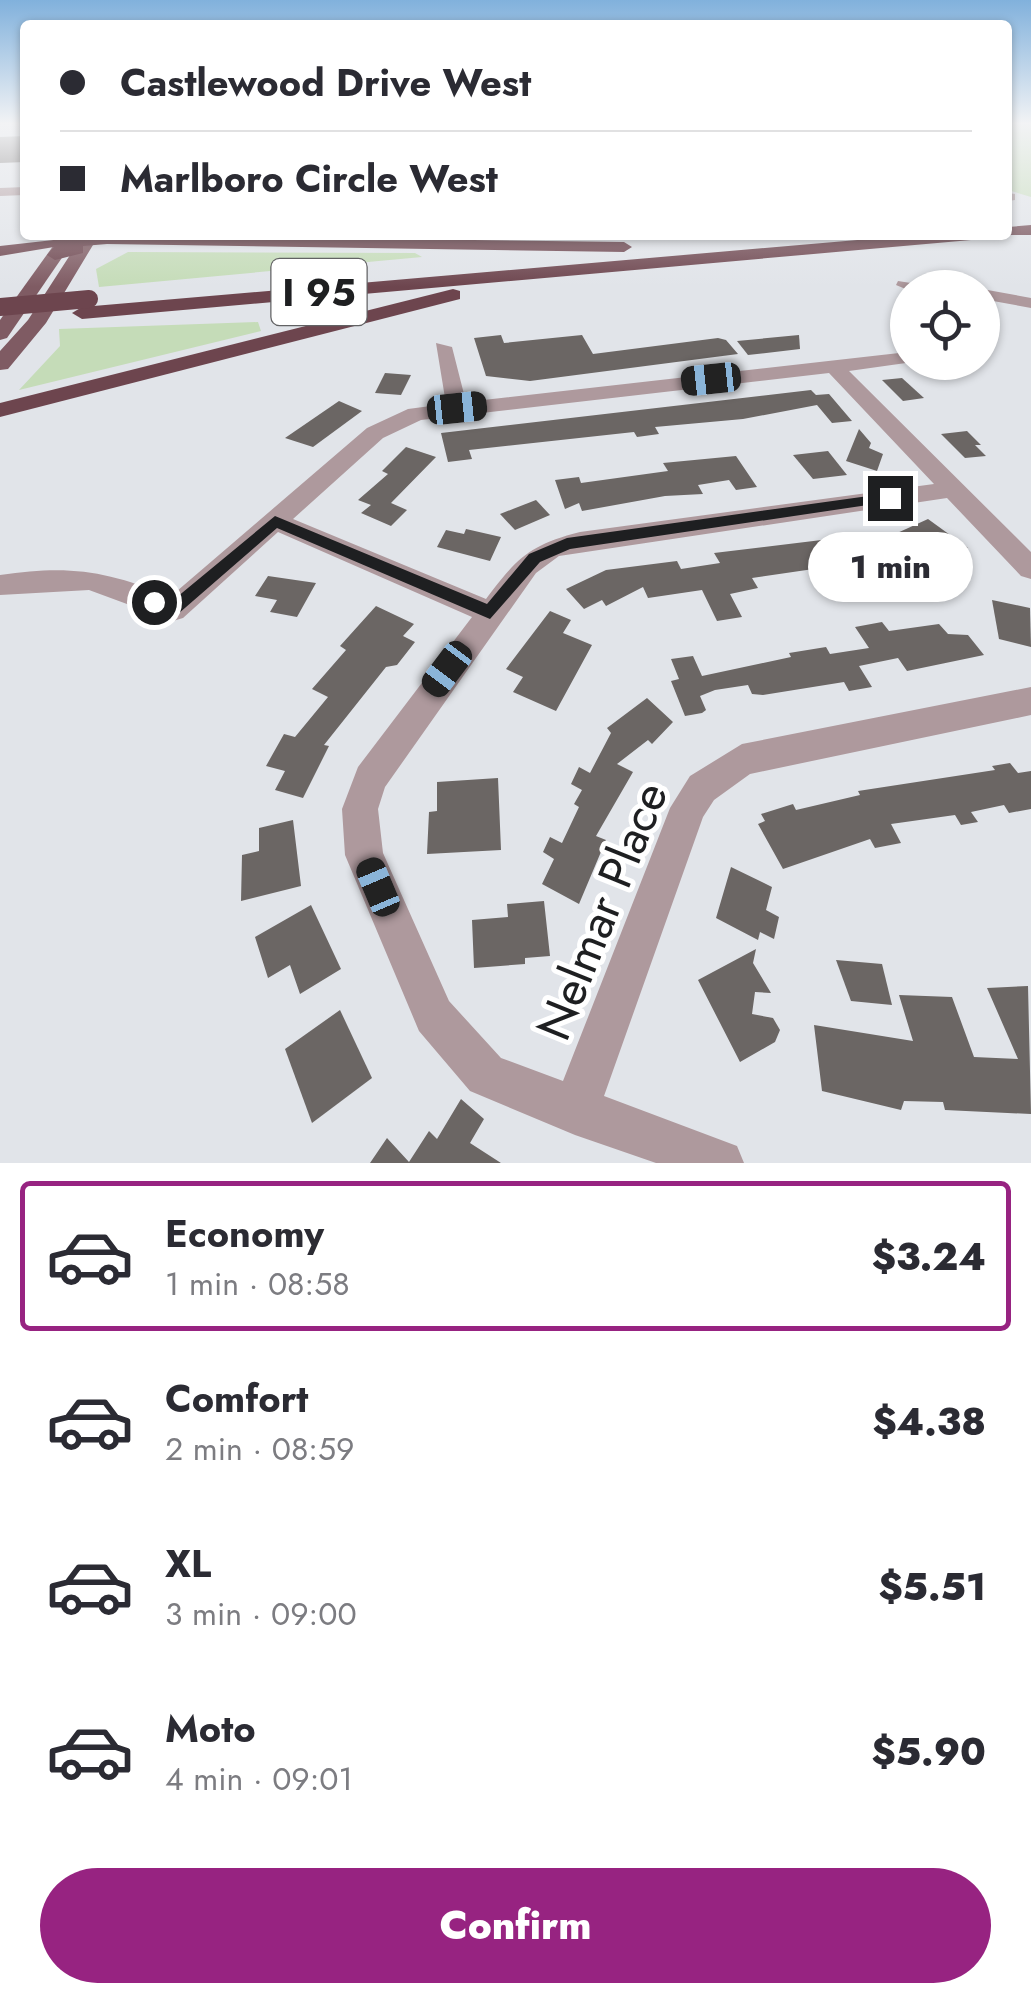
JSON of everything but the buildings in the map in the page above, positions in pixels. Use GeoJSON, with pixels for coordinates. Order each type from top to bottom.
{"type":"FeatureCollection","features":[{"type":"Feature","properties":{"kind":"highway"},"geometry":{"type":"LineString","coordinates":[[237,240],[555,248],[761,240]]}},
{"type":"Feature","properties":{"kind":"highway","name":"I 95"},"geometry":{"type":"LineString","coordinates":[[0,320],[86,306],[761,240]]}},
{"type":"Feature","properties":{"kind":"highway","name":"I 95"},"geometry":{"type":"LineString","coordinates":[[0,306],[86,306],[915,240]]}},
{"type":"Feature","properties":{"kind":"highway"},"geometry":{"type":"LineString","coordinates":[[0,250],[72,243]]}},
{"type":"Feature","properties":{"kind":"highway"},"geometry":{"type":"LineString","coordinates":[[4,410],[468,292],[657,263]]}},
{"type":"Feature","properties":{"kind":"main road"},"geometry":{"type":"LineString","coordinates":[[0,334],[72,243]]}},
{"type":"Feature","properties":{"kind":"main road"},"geometry":{"type":"LineString","coordinates":[[0,364],[36,324],[72,243]]}},
{"type":"Feature","properties":{"kind":"street"},"geometry":{"type":"LineString","coordinates":[[1000,297],[1031,303]]}},
{"type":"Feature","properties":{"kind":"street"},"geometry":{"type":"LineString","coordinates":[[443,347],[457,408]]}},
{"type":"Feature","properties":{"kind":"street"},"geometry":{"type":"LineString","coordinates":[[0,585],[75,575],[94,577],[172,610],[375,433],[416,414],[890,360]]}},
{"type":"Feature","properties":{"kind":"street"},"geometry":{"type":"LineString","coordinates":[[832,366],[1031,568]]}},
{"type":"Feature","properties":{"kind":"street"},"geometry":{"type":"LineString","coordinates":[[720,1163],[486,1075],[434,1016],[364,855],[360,810],[384,754],[534,558],[567,544],[953,490]]}},
{"type":"Feature","properties":{"kind":"street"},"geometry":{"type":"LineString","coordinates":[[275,521],[490,612]]}},
{"type":"Feature","properties":{"kind":"street","name":"Nelmar Place"},"geometry":{"type":"LineString","coordinates":[[575,1111],[688,808],[702,788],[726,769],[754,757],[1031,701]]}},
{"type":"Feature","properties":{"kind":"green space"},"geometry":{"type":"Polygon","coordinates":[[[1012,178],[1031,178],[1031,197],[1012,191],[1012,178]]]}},
{"type":"Feature","properties":{"kind":"green space"},"geometry":{"type":"Polygon","coordinates":[[[128,252],[415,253],[422,257],[99,287],[96,269],[128,252]]]}},
{"type":"Feature","properties":{"kind":"green space"},"geometry":{"type":"Polygon","coordinates":[[[258,322],[261,331],[19,390],[60,346],[59,329],[258,322]]]}},
{"type":"Feature","properties":{"kind":"route"},"geometry":{"type":"LineString","coordinates":[[154,602],[172,610],[275,521],[490,612],[534,558],[567,544],[890,498]]}}]}
